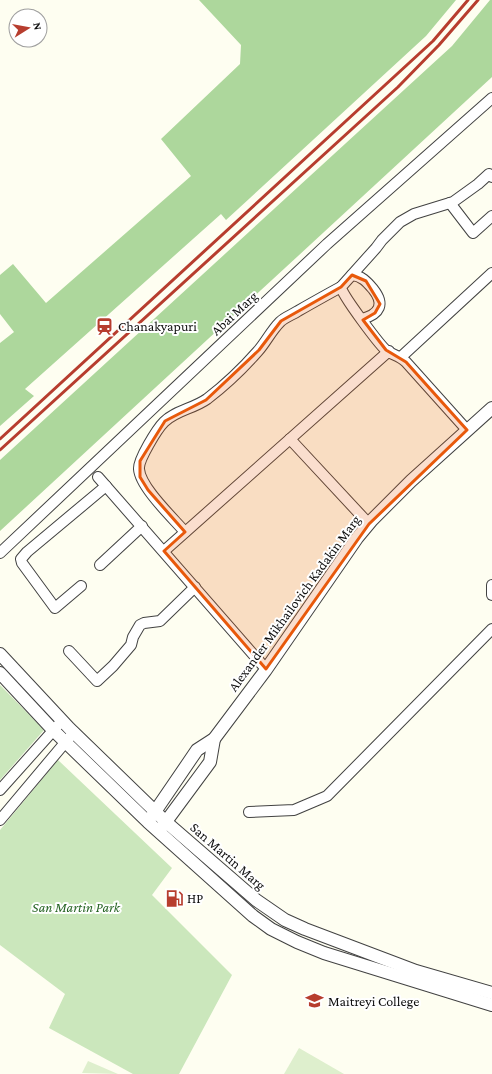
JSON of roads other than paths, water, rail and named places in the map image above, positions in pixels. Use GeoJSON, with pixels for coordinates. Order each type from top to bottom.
{"type":"FeatureCollection","features":[{"type":"Feature","properties":{"kind":"street","name":"Abai Marg"},"geometry":{"type":"LineString","coordinates":[[0,553],[327,244],[492,98]]}},
{"type":"Feature","properties":{"kind":"street"},"geometry":{"type":"LineString","coordinates":[[185,532],[148,490],[140,477],[140,461],[156,430],[173,414],[188,409],[206,400],[259,350],[281,320],[341,287],[382,240],[400,222],[414,214],[450,204],[478,184],[489,174],[492,177]]}},
{"type":"Feature","properties":{"kind":"street"},"geometry":{"type":"LineString","coordinates":[[450,204],[473,233],[492,216]]}},
{"type":"Feature","properties":{"kind":"street"},"geometry":{"type":"LineString","coordinates":[[401,358],[492,273]]}},
{"type":"Feature","properties":{"kind":"street"},"geometry":{"type":"LineString","coordinates":[[352,275],[359,276],[366,281],[378,295],[380,304],[379,309],[375,313],[362,319]]}},
{"type":"Feature","properties":{"kind":"street"},"geometry":{"type":"LineString","coordinates":[[341,287],[342,292],[386,350],[401,358],[467,430]]}},
{"type":"Feature","properties":{"kind":"street"},"geometry":{"type":"LineString","coordinates":[[164,551],[389,352]]}},
{"type":"Feature","properties":{"kind":"street","name":"Alexander Mikhailovich Kadakin Marg"},"geometry":{"type":"LineString","coordinates":[[214,739],[266,669],[357,538],[406,486],[492,408]]}},
{"type":"Feature","properties":{"kind":"street"},"geometry":{"type":"LineString","coordinates":[[290,439],[369,524]]}},
{"type":"Feature","properties":{"kind":"street"},"geometry":{"type":"LineString","coordinates":[[98,477],[266,669]]}},
{"type":"Feature","properties":{"kind":"street"},"geometry":{"type":"LineString","coordinates":[[80,586],[55,608],[22,563],[21,559],[27,552],[106,486]]}},
{"type":"Feature","properties":{"kind":"street"},"geometry":{"type":"LineString","coordinates":[[100,565],[142,526]]}},
{"type":"Feature","properties":{"kind":"street"},"geometry":{"type":"LineString","coordinates":[[492,585],[492,595]]}},
{"type":"Feature","properties":{"kind":"street"},"geometry":{"type":"LineString","coordinates":[[70,651],[97,681],[113,666],[131,645],[133,637],[140,625],[160,621],[195,587]]}},
{"type":"Feature","properties":{"kind":"street"},"geometry":{"type":"LineString","coordinates":[[249,812],[294,810],[327,796],[492,629]]}},
{"type":"Feature","properties":{"kind":"street","name":"San Martin Marg"},"geometry":{"type":"LineString","coordinates":[[0,654],[62,720],[166,822],[256,900],[285,920],[416,971],[492,993]]}},
{"type":"Feature","properties":{"kind":"street","name":"San Martin Marg"},"geometry":{"type":"LineString","coordinates":[[0,673],[53,730],[158,832],[253,916],[271,929],[290,939],[324,953],[492,1005]]}},
{"type":"Feature","properties":{"kind":"street"},"geometry":{"type":"LineString","coordinates":[[0,790],[62,720]]}},
{"type":"Feature","properties":{"kind":"street"},"geometry":{"type":"LineString","coordinates":[[0,820],[74,732]]}},
{"type":"Feature","properties":{"kind":"street"},"geometry":{"type":"LineString","coordinates":[[148,822],[197,750],[214,739]]}},
{"type":"Feature","properties":{"kind":"street"},"geometry":{"type":"LineString","coordinates":[[158,832],[210,762],[214,739]]}},
{"type":"Feature","properties":{"kind":"railway"},"geometry":{"type":"LineString","coordinates":[[0,439],[433,41],[468,0]]}},
{"type":"Feature","properties":{"kind":"railway"},"geometry":{"type":"LineString","coordinates":[[0,450],[398,87],[439,45],[478,0]]}},
{"type":"Feature","properties":{"kind":"place","name":"Chanakyapuri"},"geometry":{"type":"Point","coordinates":[105,326]}},
{"type":"Feature","properties":{"kind":"place","name":"HP"},"geometry":{"type":"Point","coordinates":[174,898]}},
{"type":"Feature","properties":{"kind":"place","name":"Maitreyi College"},"geometry":{"type":"Point","coordinates":[315,1001]}},
{"type":"Feature","properties":{"kind":"park label","name":"San Martin Park"},"geometry":{"type":"Point","coordinates":[76,907]}}]}
